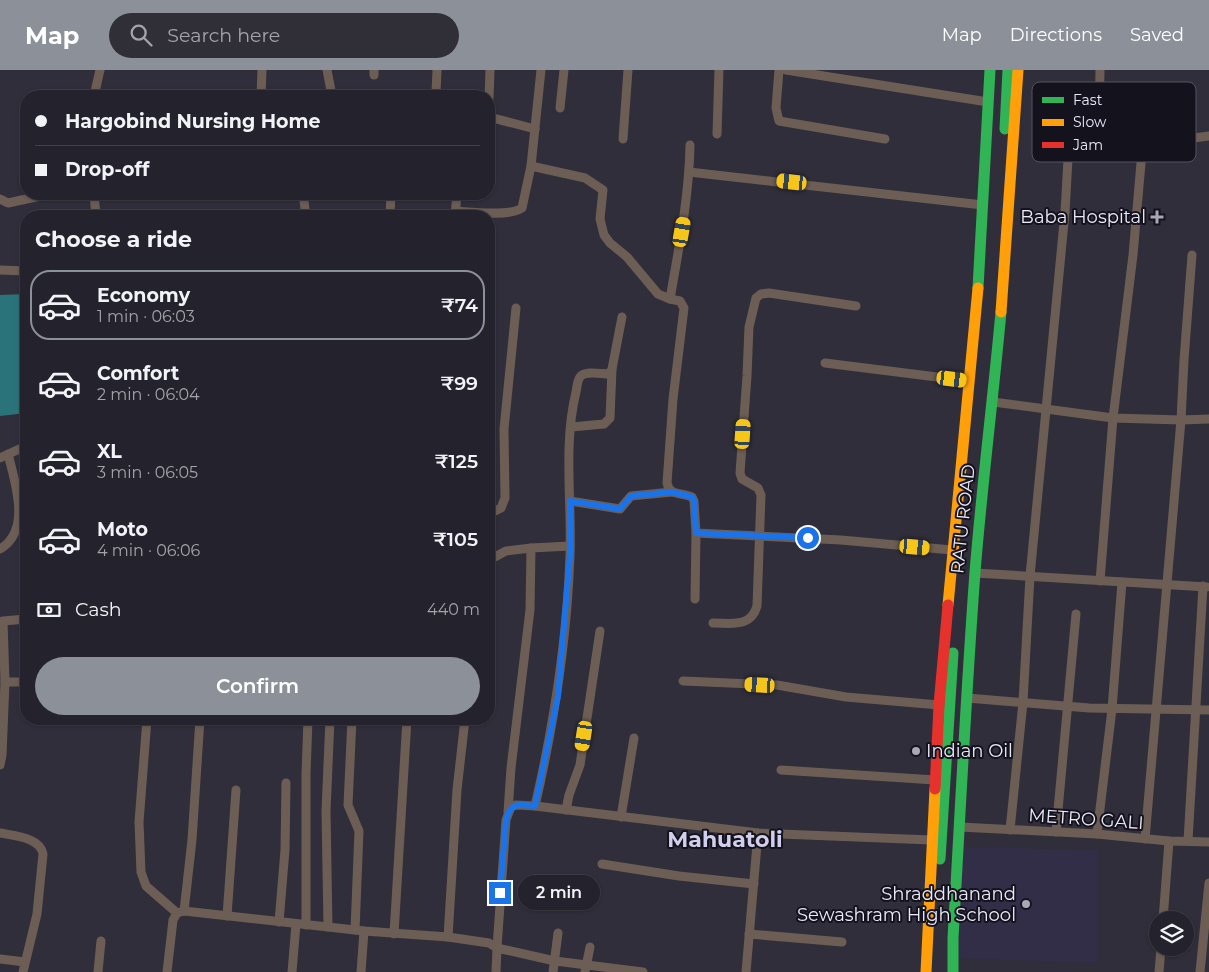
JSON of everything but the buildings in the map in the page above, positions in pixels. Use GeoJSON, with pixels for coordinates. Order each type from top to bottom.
{"type":"FeatureCollection","features":[{"type":"Feature","properties":{"kind":"main road","name":"RATU ROAD"},"geometry":{"type":"LineString","coordinates":[[926,972],[939,705],[952,550],[977,303],[990,70]]}},
{"type":"Feature","properties":{"kind":"main road"},"geometry":{"type":"LineString","coordinates":[[935,972],[957,593],[983,314],[994,165],[998,70]]}},
{"type":"Feature","properties":{"kind":"main road"},"geometry":{"type":"LineString","coordinates":[[945,972],[950,860],[966,614],[993,314],[1004,165],[1008,70]]}},
{"type":"Feature","properties":{"kind":"main road","name":"RATU ROAD"},"geometry":{"type":"LineString","coordinates":[[954,972],[953,938],[975,573],[993,402],[1008,225],[1018,70]]}},
{"type":"Feature","properties":{"kind":"street"},"geometry":{"type":"LineString","coordinates":[[95,90],[100,70]]}},
{"type":"Feature","properties":{"kind":"street"},"geometry":{"type":"LineString","coordinates":[[262,70],[262,90]]}},
{"type":"Feature","properties":{"kind":"street"},"geometry":{"type":"LineString","coordinates":[[327,70],[331,90]]}},
{"type":"Feature","properties":{"kind":"street"},"geometry":{"type":"LineString","coordinates":[[436,90],[437,70]]}},
{"type":"Feature","properties":{"kind":"street"},"geometry":{"type":"LineString","coordinates":[[489,90],[490,70]]}},
{"type":"Feature","properties":{"kind":"street"},"geometry":{"type":"LineString","coordinates":[[495,213],[517,212],[522,208],[535,129],[540,70]]}},
{"type":"Feature","properties":{"kind":"street"},"geometry":{"type":"LineString","coordinates":[[560,108],[564,70]]}},
{"type":"Feature","properties":{"kind":"street"},"geometry":{"type":"LineString","coordinates":[[623,139],[628,70]]}},
{"type":"Feature","properties":{"kind":"street"},"geometry":{"type":"LineString","coordinates":[[717,134],[719,70]]}},
{"type":"Feature","properties":{"kind":"street"},"geometry":{"type":"LineString","coordinates":[[779,70],[776,108],[779,121],[884,139]]}},
{"type":"Feature","properties":{"kind":"street"},"geometry":{"type":"LineString","coordinates":[[786,70],[988,102]]}},
{"type":"Feature","properties":{"kind":"street"},"geometry":{"type":"LineString","coordinates":[[495,119],[535,129]]}},
{"type":"Feature","properties":{"kind":"street"},"geometry":{"type":"LineString","coordinates":[[1196,138],[1209,136]]}},
{"type":"Feature","properties":{"kind":"street"},"geometry":{"type":"LineString","coordinates":[[670,298],[685,216],[690,146]]}},
{"type":"Feature","properties":{"kind":"street"},"geometry":{"type":"LineString","coordinates":[[1010,830],[1023,702],[1030,576],[1052,352],[1068,162]]}},
{"type":"Feature","properties":{"kind":"street"},"geometry":{"type":"LineString","coordinates":[[1100,581],[1113,418],[1134,255],[1141,162]]}},
{"type":"Feature","properties":{"kind":"street"},"geometry":{"type":"LineString","coordinates":[[530,166],[585,178],[603,190],[600,219],[604,235],[610,243],[627,257],[658,294],[680,301],[684,308],[673,399],[667,483],[668,489],[672,492]]}},
{"type":"Feature","properties":{"kind":"street"},"geometry":{"type":"LineString","coordinates":[[689,172],[983,205]]}},
{"type":"Feature","properties":{"kind":"street"},"geometry":{"type":"LineString","coordinates":[[0,199],[8,203],[22,200]]}},
{"type":"Feature","properties":{"kind":"street"},"geometry":{"type":"LineString","coordinates":[[1145,839],[1181,420],[1192,255]]}},
{"type":"Feature","properties":{"kind":"street"},"geometry":{"type":"LineString","coordinates":[[0,270],[20,271]]}},
{"type":"Feature","properties":{"kind":"street"},"geometry":{"type":"LineString","coordinates":[[713,623],[746,621],[752,618],[755,613],[758,596],[761,495],[758,488],[742,479],[740,473],[749,327],[756,298],[761,294],[769,293],[856,306]]}},
{"type":"Feature","properties":{"kind":"street"},"geometry":{"type":"LineString","coordinates":[[495,511],[501,508],[505,498],[504,429],[516,308]]}},
{"type":"Feature","properties":{"kind":"street"},"geometry":{"type":"LineString","coordinates":[[571,427],[604,424],[610,418],[612,370],[622,317]]}},
{"type":"Feature","properties":{"kind":"street"},"geometry":{"type":"LineString","coordinates":[[825,363],[969,381]]}},
{"type":"Feature","properties":{"kind":"street"},"geometry":{"type":"LineString","coordinates":[[535,806],[558,696],[570,546],[572,408],[580,377],[589,373],[609,374],[612,370]]}},
{"type":"Feature","properties":{"kind":"street"},"geometry":{"type":"LineString","coordinates":[[993,402],[1113,418],[1209,419]]}},
{"type":"Feature","properties":{"kind":"street"},"geometry":{"type":"LineString","coordinates":[[0,549],[9,543],[13,537],[19,520],[17,495],[4,456],[20,449]]}},
{"type":"Feature","properties":{"kind":"street"},"geometry":{"type":"LineString","coordinates":[[570,501],[620,509],[631,496],[672,492],[692,497],[694,501],[696,533],[695,599]]}},
{"type":"Feature","properties":{"kind":"street"},"geometry":{"type":"LineString","coordinates":[[696,533],[759,535],[952,550]]}},
{"type":"Feature","properties":{"kind":"street"},"geometry":{"type":"LineString","coordinates":[[495,557],[506,551],[570,546]]}},
{"type":"Feature","properties":{"kind":"street"},"geometry":{"type":"LineString","coordinates":[[496,972],[496,948],[506,820],[530,610],[531,548]]}},
{"type":"Feature","properties":{"kind":"street"},"geometry":{"type":"LineString","coordinates":[[975,573],[1206,587],[1188,841]]}},
{"type":"Feature","properties":{"kind":"street"},"geometry":{"type":"LineString","coordinates":[[1097,834],[1112,709],[1122,582]]}},
{"type":"Feature","properties":{"kind":"street"},"geometry":{"type":"LineString","coordinates":[[1056,832],[1076,614]]}},
{"type":"Feature","properties":{"kind":"street"},"geometry":{"type":"LineString","coordinates":[[0,765],[5,682],[3,621],[20,620]]}},
{"type":"Feature","properties":{"kind":"street"},"geometry":{"type":"LineString","coordinates":[[566,810],[569,795],[580,765],[600,631]]}},
{"type":"Feature","properties":{"kind":"street"},"geometry":{"type":"LineString","coordinates":[[682,681],[777,685],[846,697],[939,705]]}},
{"type":"Feature","properties":{"kind":"street"},"geometry":{"type":"LineString","coordinates":[[5,682],[20,682]]}},
{"type":"Feature","properties":{"kind":"street"},"geometry":{"type":"LineString","coordinates":[[967,698],[1112,709],[1209,710]]}},
{"type":"Feature","properties":{"kind":"street"},"geometry":{"type":"LineString","coordinates":[[146,725],[139,822],[141,872],[146,886],[180,912],[394,934],[448,937],[488,943],[496,948],[586,968],[643,972]]}},
{"type":"Feature","properties":{"kind":"street"},"geometry":{"type":"LineString","coordinates":[[167,972],[173,920],[180,912],[192,840],[200,725]]}},
{"type":"Feature","properties":{"kind":"street"},"geometry":{"type":"LineString","coordinates":[[306,925],[308,725]]}},
{"type":"Feature","properties":{"kind":"street"},"geometry":{"type":"LineString","coordinates":[[328,927],[326,811],[330,725]]}},
{"type":"Feature","properties":{"kind":"street"},"geometry":{"type":"LineString","coordinates":[[352,725],[348,805],[359,831],[355,930]]}},
{"type":"Feature","properties":{"kind":"street"},"geometry":{"type":"LineString","coordinates":[[394,934],[407,725]]}},
{"type":"Feature","properties":{"kind":"street"},"geometry":{"type":"LineString","coordinates":[[448,937],[457,790],[464,725]]}},
{"type":"Feature","properties":{"kind":"street"},"geometry":{"type":"LineString","coordinates":[[621,817],[634,738]]}},
{"type":"Feature","properties":{"kind":"street"},"geometry":{"type":"LineString","coordinates":[[781,770],[935,780]]}},
{"type":"Feature","properties":{"kind":"street"},"geometry":{"type":"LineString","coordinates":[[279,922],[285,850],[286,783]]}},
{"type":"Feature","properties":{"kind":"street"},"geometry":{"type":"LineString","coordinates":[[227,916],[236,790]]}},
{"type":"Feature","properties":{"kind":"street"},"geometry":{"type":"LineString","coordinates":[[508,812],[510,807],[516,805],[535,806],[758,833],[931,840]]}},
{"type":"Feature","properties":{"kind":"street","name":"METRO GALI"},"geometry":{"type":"LineString","coordinates":[[960,827],[1209,842]]}},
{"type":"Feature","properties":{"kind":"street"},"geometry":{"type":"LineString","coordinates":[[0,833],[38,843],[42,848],[43,854],[37,914],[23,972]]}},
{"type":"Feature","properties":{"kind":"street"},"geometry":{"type":"LineString","coordinates":[[746,972],[758,833]]}},
{"type":"Feature","properties":{"kind":"street"},"geometry":{"type":"LineString","coordinates":[[1164,911],[1170,841]]}},
{"type":"Feature","properties":{"kind":"street"},"geometry":{"type":"LineString","coordinates":[[602,864],[679,876],[754,884]]}},
{"type":"Feature","properties":{"kind":"street"},"geometry":{"type":"LineString","coordinates":[[1200,972],[1209,883]]}},
{"type":"Feature","properties":{"kind":"street"},"geometry":{"type":"LineString","coordinates":[[292,972],[296,924]]}},
{"type":"Feature","properties":{"kind":"street"},"geometry":{"type":"LineString","coordinates":[[361,972],[364,931]]}},
{"type":"Feature","properties":{"kind":"street"},"geometry":{"type":"LineString","coordinates":[[553,972],[558,934]]}},
{"type":"Feature","properties":{"kind":"street"},"geometry":{"type":"LineString","coordinates":[[749,934],[842,942]]}},
{"type":"Feature","properties":{"kind":"street"},"geometry":{"type":"LineString","coordinates":[[98,972],[101,941]]}},
{"type":"Feature","properties":{"kind":"street"},"geometry":{"type":"LineString","coordinates":[[586,968],[590,947]]}},
{"type":"Feature","properties":{"kind":"street"},"geometry":{"type":"LineString","coordinates":[[1159,972],[1160,956]]}},
{"type":"Feature","properties":{"kind":"street"},"geometry":{"type":"LineString","coordinates":[[0,959],[26,962]]}},
{"type":"Feature","properties":{"kind":"shaded area","name":"Shraddhanand Sewashram High School"},"geometry":{"type":"Polygon","coordinates":[[[959,847],[1097,850],[1097,963],[953,958],[959,847]]]}},
{"type":"Feature","properties":{"kind":"water"},"geometry":{"type":"Polygon","coordinates":[[[20,294],[20,414],[0,416],[0,295],[20,294]]]}},
{"type":"Feature","properties":{"kind":"traffic: fast"},"geometry":{"type":"LineString","coordinates":[[978,288],[990,70]]}},
{"type":"Feature","properties":{"kind":"traffic: fast"},"geometry":{"type":"LineString","coordinates":[[1005,129],[1008,70]]}},
{"type":"Feature","properties":{"kind":"traffic: fast"},"geometry":{"type":"LineString","coordinates":[[953,972],[953,938],[975,572],[1001,312]]}},
{"type":"Feature","properties":{"kind":"traffic: fast"},"geometry":{"type":"LineString","coordinates":[[940,859],[953,653]]}},
{"type":"Feature","properties":{"kind":"traffic: slow"},"geometry":{"type":"LineString","coordinates":[[1001,312],[1018,70]]}},
{"type":"Feature","properties":{"kind":"traffic: slow"},"geometry":{"type":"LineString","coordinates":[[948,605],[978,288]]}},
{"type":"Feature","properties":{"kind":"traffic: slow"},"geometry":{"type":"LineString","coordinates":[[926,972],[935,789]]}},
{"type":"Feature","properties":{"kind":"traffic: jam"},"geometry":{"type":"LineString","coordinates":[[935,789],[939,705],[948,605]]}},
{"type":"Feature","properties":{"kind":"place","name":"Baba Hospital"},"geometry":{"type":"Point","coordinates":[1157,217]}},
{"type":"Feature","properties":{"kind":"place","name":"Indian Oil"},"geometry":{"type":"Point","coordinates":[916,751]}},
{"type":"Feature","properties":{"kind":"place","name":"Shraddhanand Sewashram High School"},"geometry":{"type":"Point","coordinates":[1026,904]}},
{"type":"Feature","properties":{"kind":"district","name":"Mahuatoli"},"geometry":{"type":"Point","coordinates":[725,839]}},
{"type":"Feature","properties":{"kind":"route"},"geometry":{"type":"LineString","coordinates":[[500,893],[508,812],[510,807],[516,805],[535,806],[558,696],[570,555],[570,501],[620,509],[631,496],[672,492],[692,497],[694,501],[696,533],[808,538]]}}]}
